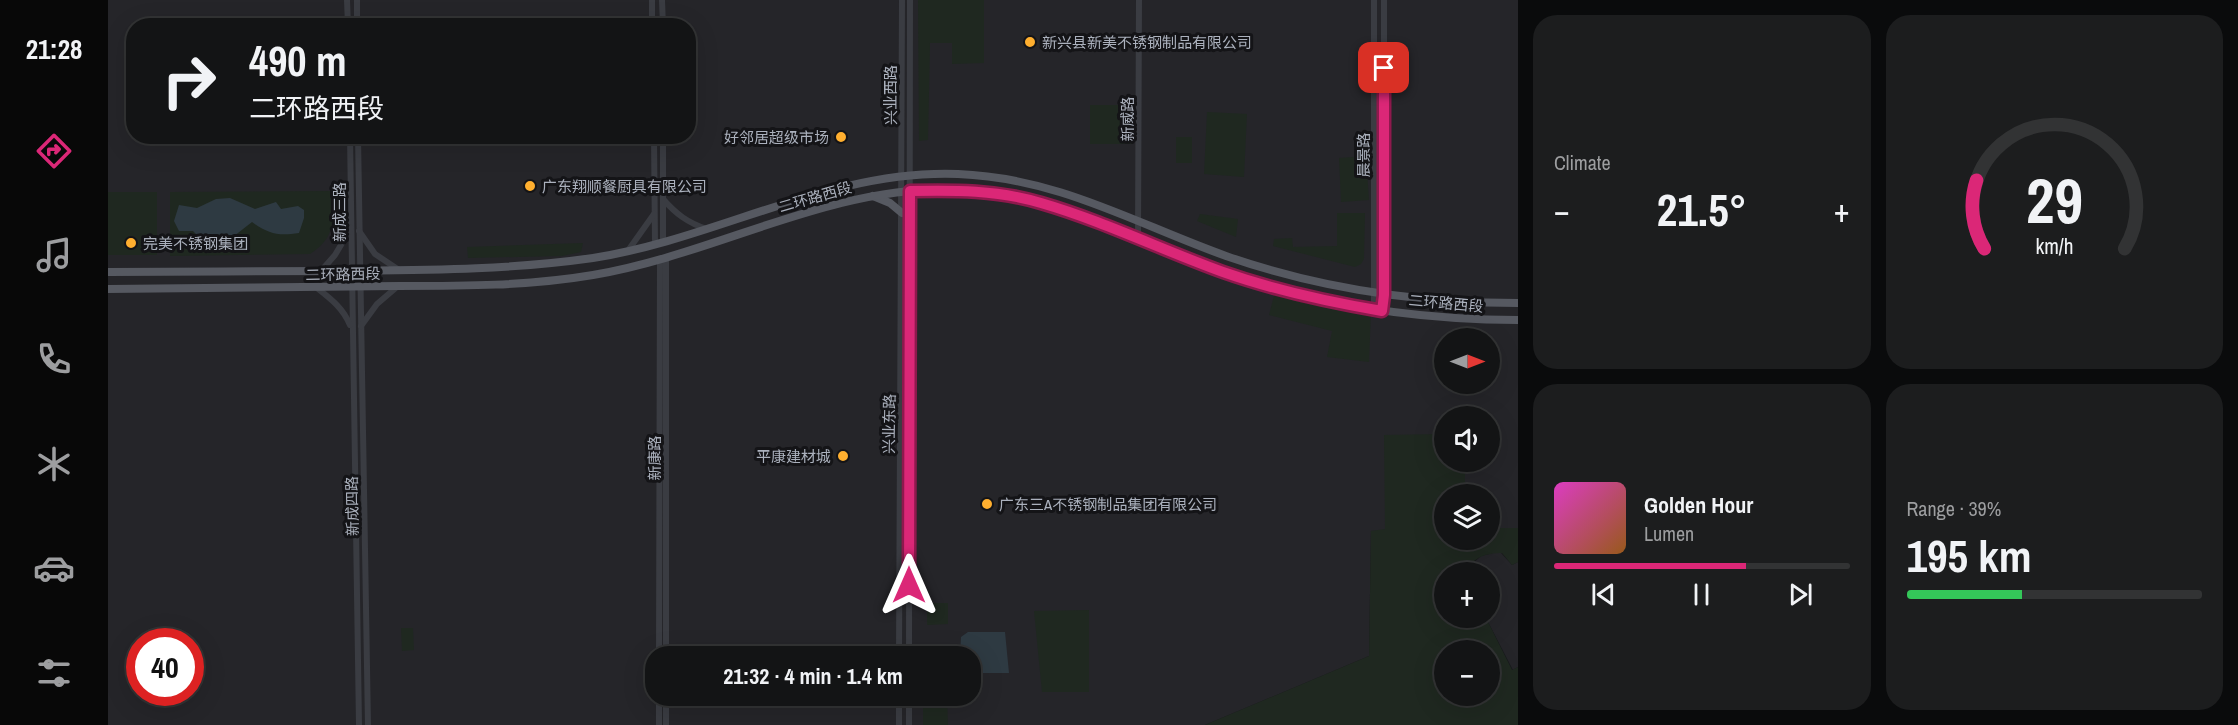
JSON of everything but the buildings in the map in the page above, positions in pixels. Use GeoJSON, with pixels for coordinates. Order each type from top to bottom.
{"type":"FeatureCollection","features":[{"type":"Feature","properties":{"kind":"main road","name":"二环路西段"},"geometry":{"type":"LineString","coordinates":[[108,272],[355,271],[524,266],[627,252],[707,230],[809,195],[848,185],[906,175],[956,174],[991,176],[1047,187],[1086,199],[1191,242],[1273,271],[1323,284],[1384,295],[1439,301],[1518,303]]}},
{"type":"Feature","properties":{"kind":"main road","name":"二环路西段"},"geometry":{"type":"LineString","coordinates":[[108,289],[449,287],[529,284],[594,275],[663,259],[825,206],[872,196],[906,191],[973,190],[1039,202],[1138,237],[1196,262],[1253,282],[1299,294],[1378,310],[1480,320],[1518,320]]}},
{"type":"Feature","properties":{"kind":"main road"},"geometry":{"type":"LineString","coordinates":[[872,196],[890,203],[902,213]]}},
{"type":"Feature","properties":{"kind":"street"},"geometry":{"type":"LineString","coordinates":[[347,0],[348,18]]}},
{"type":"Feature","properties":{"kind":"street"},"geometry":{"type":"LineString","coordinates":[[357,0],[357,18]]}},
{"type":"Feature","properties":{"kind":"street"},"geometry":{"type":"LineString","coordinates":[[652,0],[652,18]]}},
{"type":"Feature","properties":{"kind":"street"},"geometry":{"type":"LineString","coordinates":[[662,0],[663,18]]}},
{"type":"Feature","properties":{"kind":"street","name":"兴业西路"},"geometry":{"type":"LineString","coordinates":[[902,0],[906,175]]}},
{"type":"Feature","properties":{"kind":"street","name":"兴业西路"},"geometry":{"type":"LineString","coordinates":[[906,191],[910,0]]}},
{"type":"Feature","properties":{"kind":"street","name":"新威路"},"geometry":{"type":"LineString","coordinates":[[1138,237],[1139,0]]}},
{"type":"Feature","properties":{"kind":"street","name":"晨景路"},"geometry":{"type":"LineString","coordinates":[[1374,0],[1375,293],[1378,310]]}},
{"type":"Feature","properties":{"kind":"street","name":"晨景路"},"geometry":{"type":"LineString","coordinates":[[1378,310],[1384,295],[1384,0]]}},
{"type":"Feature","properties":{"kind":"street","name":"新成三路"},"geometry":{"type":"LineString","coordinates":[[350,144],[351,228],[356,287]]}},
{"type":"Feature","properties":{"kind":"street","name":"新成三路"},"geometry":{"type":"LineString","coordinates":[[355,271],[359,230],[358,144]]}},
{"type":"Feature","properties":{"kind":"street"},"geometry":{"type":"LineString","coordinates":[[654,144],[654,213],[659,243]]}},
{"type":"Feature","properties":{"kind":"street"},"geometry":{"type":"LineString","coordinates":[[659,243],[663,199],[663,144]]}},
{"type":"Feature","properties":{"kind":"street","name":"兴业东路"},"geometry":{"type":"LineString","coordinates":[[900,646],[902,213],[906,191]]}},
{"type":"Feature","properties":{"kind":"street","name":"兴业东路"},"geometry":{"type":"LineString","coordinates":[[906,191],[909,646]]}},
{"type":"Feature","properties":{"kind":"street"},"geometry":{"type":"LineString","coordinates":[[663,199],[678,215],[707,230]]}},
{"type":"Feature","properties":{"kind":"street"},"geometry":{"type":"LineString","coordinates":[[627,252],[654,213]]}},
{"type":"Feature","properties":{"kind":"street"},"geometry":{"type":"LineString","coordinates":[[321,271],[335,255],[351,228]]}},
{"type":"Feature","properties":{"kind":"street"},"geometry":{"type":"LineString","coordinates":[[359,230],[375,254],[399,270]]}},
{"type":"Feature","properties":{"kind":"street","name":"新康路"},"geometry":{"type":"LineString","coordinates":[[659,646],[663,259]]}},
{"type":"Feature","properties":{"kind":"street","name":"新康路"},"geometry":{"type":"LineString","coordinates":[[663,259],[666,646]]}},
{"type":"Feature","properties":{"kind":"street"},"geometry":{"type":"LineString","coordinates":[[360,327],[377,304],[398,286]]}},
{"type":"Feature","properties":{"kind":"street","name":"新成四路"},"geometry":{"type":"LineString","coordinates":[[356,287],[360,327],[368,725]]}},
{"type":"Feature","properties":{"kind":"street","name":"新成四路"},"geometry":{"type":"LineString","coordinates":[[356,287],[351,328],[359,725]]}},
{"type":"Feature","properties":{"kind":"street"},"geometry":{"type":"LineString","coordinates":[[317,288],[337,304],[346,315],[351,328]]}},
{"type":"Feature","properties":{"kind":"street"},"geometry":{"type":"LineString","coordinates":[[659,706],[659,725]]}},
{"type":"Feature","properties":{"kind":"street"},"geometry":{"type":"LineString","coordinates":[[666,706],[666,725]]}},
{"type":"Feature","properties":{"kind":"street"},"geometry":{"type":"LineString","coordinates":[[899,706],[899,725]]}},
{"type":"Feature","properties":{"kind":"street"},"geometry":{"type":"LineString","coordinates":[[909,706],[909,725]]}},
{"type":"Feature","properties":{"kind":"shaded area"},"geometry":{"type":"Polygon","coordinates":[[[108,0],[1518,0],[1518,528],[1500,528],[1500,484],[1434,484],[1434,529],[1371,531],[1369,656],[1205,725],[108,725],[108,0]]]}},
{"type":"Feature","properties":{"kind":"shaded area"},"geometry":{"type":"Polygon","coordinates":[[[918,0],[984,0],[984,63],[952,64],[952,43],[930,43],[928,140],[919,141],[918,0]]]}},
{"type":"Feature","properties":{"kind":"shaded area"},"geometry":{"type":"Polygon","coordinates":[[[1090,105],[1132,105],[1133,144],[1090,144],[1090,105]]]}},
{"type":"Feature","properties":{"kind":"shaded area"},"geometry":{"type":"Polygon","coordinates":[[[1207,112],[1247,114],[1244,177],[1204,174],[1207,112]]]}},
{"type":"Feature","properties":{"kind":"shaded area"},"geometry":{"type":"Polygon","coordinates":[[[1176,137],[1192,137],[1192,163],[1176,163],[1176,137]]]}},
{"type":"Feature","properties":{"kind":"shaded area"},"geometry":{"type":"Polygon","coordinates":[[[1366,156],[1369,200],[1341,202],[1339,158],[1366,156]]]}},
{"type":"Feature","properties":{"kind":"shaded area"},"geometry":{"type":"Polygon","coordinates":[[[334,191],[333,219],[329,234],[319,248],[310,254],[170,256],[170,192],[334,191]]]}},
{"type":"Feature","properties":{"kind":"shaded area"},"geometry":{"type":"Polygon","coordinates":[[[108,192],[157,192],[157,255],[108,255],[108,192]]]}},
{"type":"Feature","properties":{"kind":"shaded area"},"geometry":{"type":"Polygon","coordinates":[[[230,198],[255,209],[276,202],[281,209],[298,206],[304,210],[299,233],[274,233],[252,222],[229,240],[200,238],[193,231],[179,231],[174,221],[179,205],[197,208],[216,199],[230,198]]]}},
{"type":"Feature","properties":{"kind":"shaded area"},"geometry":{"type":"Polygon","coordinates":[[[1337,213],[1365,213],[1364,259],[1361,264],[1355,267],[1273,246],[1274,239],[1292,238],[1293,247],[1337,246],[1337,213]]]}},
{"type":"Feature","properties":{"kind":"shaded area"},"geometry":{"type":"Polygon","coordinates":[[[1200,214],[1238,219],[1236,237],[1197,221],[1200,214]]]}},
{"type":"Feature","properties":{"kind":"shaded area"},"geometry":{"type":"Polygon","coordinates":[[[583,243],[581,252],[562,256],[468,258],[467,247],[583,243]]]}},
{"type":"Feature","properties":{"kind":"shaded area"},"geometry":{"type":"Polygon","coordinates":[[[1275,292],[1371,313],[1369,362],[1327,357],[1332,331],[1269,315],[1275,292]]]}},
{"type":"Feature","properties":{"kind":"shaded area"},"geometry":{"type":"Polygon","coordinates":[[[1434,434],[1434,472],[1465,472],[1465,484],[1434,484],[1434,550],[1500,550],[1500,528],[1518,528],[1518,562],[1512,565],[1502,553],[1480,557],[1473,562],[1434,562],[1434,628],[1491,628],[1497,640],[1434,640],[1434,706],[1500,706],[1500,646],[1512,670],[1518,667],[1518,725],[1205,725],[1369,656],[1371,531],[1385,529],[1384,435],[1434,434]]]}},
{"type":"Feature","properties":{"kind":"shaded area"},"geometry":{"type":"Polygon","coordinates":[[[1501,553],[1512,565],[1518,562],[1518,667],[1513,670],[1500,645],[1500,640],[1497,640],[1491,628],[1500,628],[1500,562],[1475,562],[1481,556],[1501,553]]]}},
{"type":"Feature","properties":{"kind":"shaded area"},"geometry":{"type":"Polygon","coordinates":[[[927,603],[948,603],[948,624],[927,625],[927,603]]]}},
{"type":"Feature","properties":{"kind":"shaded area"},"geometry":{"type":"Polygon","coordinates":[[[1089,610],[1089,692],[1042,692],[1034,611],[1089,610]]]}},
{"type":"Feature","properties":{"kind":"shaded area"},"geometry":{"type":"Polygon","coordinates":[[[401,628],[413,628],[414,650],[402,651],[401,628]]]}},
{"type":"Feature","properties":{"kind":"shaded area"},"geometry":{"type":"Polygon","coordinates":[[[968,632],[1005,632],[1009,673],[981,673],[981,646],[961,646],[961,637],[968,632]]]}},
{"type":"Feature","properties":{"kind":"shaded area"},"geometry":{"type":"Polygon","coordinates":[[[923,706],[947,706],[948,725],[923,725],[923,706]]]}},
{"type":"Feature","properties":{"kind":"place","name":"新兴县新美不锈钢制品有限公司"},"geometry":{"type":"Point","coordinates":[1030,42]}},
{"type":"Feature","properties":{"kind":"place","name":"好邻居超级市场"},"geometry":{"type":"Point","coordinates":[841,137]}},
{"type":"Feature","properties":{"kind":"place","name":"广东翔顺餐厨具有限公司"},"geometry":{"type":"Point","coordinates":[530,186]}},
{"type":"Feature","properties":{"kind":"place","name":"完美不锈钢集团"},"geometry":{"type":"Point","coordinates":[131,243]}},
{"type":"Feature","properties":{"kind":"place","name":"平康建材城"},"geometry":{"type":"Point","coordinates":[843,456]}},
{"type":"Feature","properties":{"kind":"place","name":"广东三A不锈钢制品集团有限公司"},"geometry":{"type":"Point","coordinates":[987,504]}},
{"type":"Feature","properties":{"kind":"route"},"geometry":{"type":"LineString","coordinates":[[909,585],[910,191],[973,190],[1039,202],[1099,222],[1226,273],[1299,294],[1382,311],[1384,295],[1384,68]]}}]}
